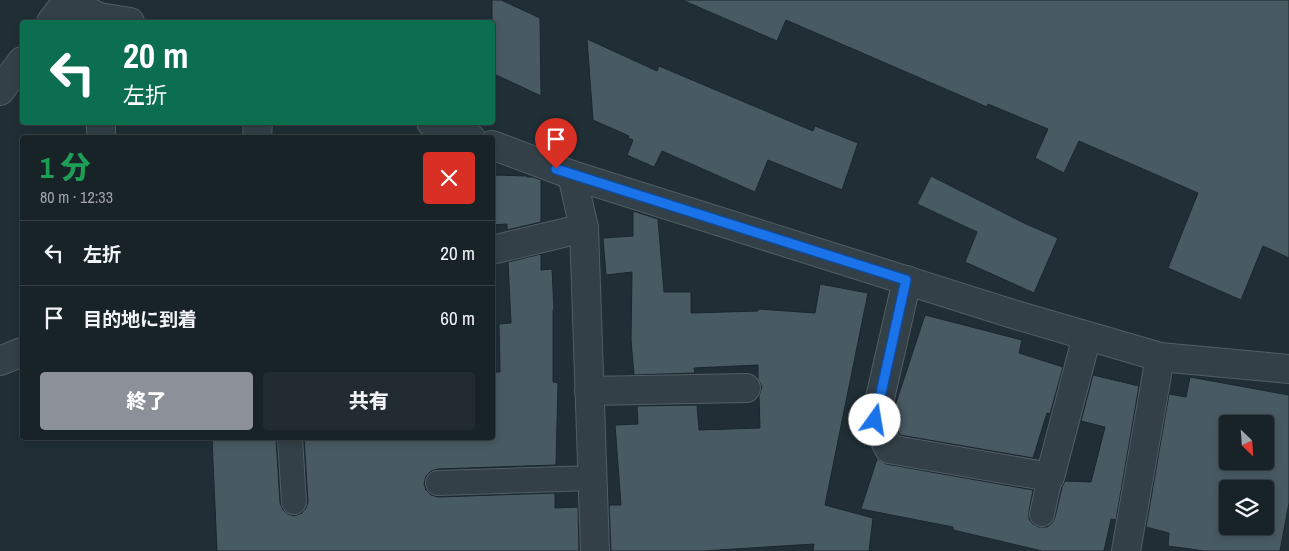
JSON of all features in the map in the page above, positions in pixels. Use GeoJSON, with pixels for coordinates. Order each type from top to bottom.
{"type":"FeatureCollection","features":[{"type":"Feature","properties":{"kind":"street"},"geometry":{"type":"LineString","coordinates":[[62,8],[99,20]]}},
{"type":"Feature","properties":{"kind":"street"},"geometry":{"type":"LineString","coordinates":[[0,91],[20,64]]}},
{"type":"Feature","properties":{"kind":"street"},"geometry":{"type":"LineString","coordinates":[[439,125],[464,135]]}},
{"type":"Feature","properties":{"kind":"street"},"geometry":{"type":"LineString","coordinates":[[495,146],[572,175],[1160,358],[1289,368]]}},
{"type":"Feature","properties":{"kind":"street"},"geometry":{"type":"LineString","coordinates":[[572,175],[584,228],[595,551]]}},
{"type":"Feature","properties":{"kind":"street"},"geometry":{"type":"LineString","coordinates":[[495,249],[584,228]]}},
{"type":"Feature","properties":{"kind":"street"},"geometry":{"type":"LineString","coordinates":[[906,280],[875,420],[890,449],[1050,477],[1088,336]]}},
{"type":"Feature","properties":{"kind":"street"},"geometry":{"type":"LineString","coordinates":[[0,361],[20,353]]}},
{"type":"Feature","properties":{"kind":"street"},"geometry":{"type":"LineString","coordinates":[[1126,551],[1160,358]]}},
{"type":"Feature","properties":{"kind":"street"},"geometry":{"type":"LineString","coordinates":[[589,390],[746,388]]}},
{"type":"Feature","properties":{"kind":"lane"},"geometry":{"type":"LineString","coordinates":[[290,440],[294,502]]}},
{"type":"Feature","properties":{"kind":"lane"},"geometry":{"type":"LineString","coordinates":[[1042,514],[1050,477]]}},
{"type":"Feature","properties":{"kind":"lane"},"geometry":{"type":"LineString","coordinates":[[438,483],[592,478]]}},
{"type":"Feature","properties":{"kind":"building"},"geometry":{"type":"Polygon","coordinates":[[[492,0],[501,0],[540,18],[541,96],[495,74],[495,20],[492,20],[492,0]]]}},
{"type":"Feature","properties":{"kind":"building"},"geometry":{"type":"Polygon","coordinates":[[[682,0],[1289,0],[1289,258],[1263,246],[1241,300],[1168,268],[1198,193],[1079,141],[1064,173],[1035,158],[1048,129],[988,104],[987,107],[786,20],[777,41],[682,0]]]}},
{"type":"Feature","properties":{"kind":"building"},"geometry":{"type":"Polygon","coordinates":[[[587,39],[657,71],[659,66],[813,131],[815,126],[858,143],[842,190],[768,160],[755,192],[662,151],[654,167],[627,155],[633,140],[628,138],[629,136],[593,120],[587,39]]]}},
{"type":"Feature","properties":{"kind":"building"},"geometry":{"type":"Polygon","coordinates":[[[495,175],[527,176],[541,180],[541,222],[507,230],[507,224],[495,225],[495,175]]]}},
{"type":"Feature","properties":{"kind":"building"},"geometry":{"type":"Polygon","coordinates":[[[931,176],[1058,238],[1034,293],[965,262],[977,232],[917,204],[931,176]]]}},
{"type":"Feature","properties":{"kind":"building"},"geometry":{"type":"Polygon","coordinates":[[[633,211],[658,219],[664,292],[691,292],[691,313],[758,311],[758,309],[815,313],[820,284],[868,293],[825,505],[873,518],[869,551],[813,551],[814,544],[703,551],[611,551],[609,505],[621,505],[615,425],[638,424],[637,406],[697,405],[699,430],[760,428],[759,396],[762,387],[758,379],[758,365],[694,368],[695,373],[634,375],[631,340],[632,272],[606,275],[603,238],[633,236],[633,211]]]}},
{"type":"Feature","properties":{"kind":"building"},"geometry":{"type":"Polygon","coordinates":[[[541,254],[541,270],[552,269],[554,310],[553,382],[558,383],[556,465],[438,469],[431,471],[426,476],[424,484],[426,490],[431,495],[438,497],[555,493],[555,508],[578,507],[579,551],[217,551],[212,440],[276,440],[280,503],[283,510],[294,516],[302,513],[308,502],[304,440],[495,440],[495,372],[500,372],[499,324],[511,323],[508,262],[541,254]]]}},
{"type":"Feature","properties":{"kind":"building"},"geometry":{"type":"Polygon","coordinates":[[[925,315],[1022,340],[1019,353],[1063,367],[1050,414],[1047,413],[1033,458],[900,435],[891,418],[925,315]]]}},
{"type":"Feature","properties":{"kind":"building"},"geometry":{"type":"Polygon","coordinates":[[[1093,375],[1139,386],[1116,520],[1111,519],[1104,551],[1042,551],[953,530],[953,527],[861,509],[877,459],[886,464],[1033,490],[1029,519],[1039,527],[1047,527],[1055,517],[1065,481],[1091,482],[1105,427],[1081,421],[1093,375]]]}},
{"type":"Feature","properties":{"kind":"building"},"geometry":{"type":"Polygon","coordinates":[[[1190,377],[1289,395],[1289,503],[1280,551],[1205,551],[1168,546],[1169,533],[1146,527],[1169,394],[1186,397],[1190,377]]]}},
{"type":"Feature","properties":{"kind":"route"},"geometry":{"type":"LineString","coordinates":[[556,169],[906,280],[875,420]]}}]}
